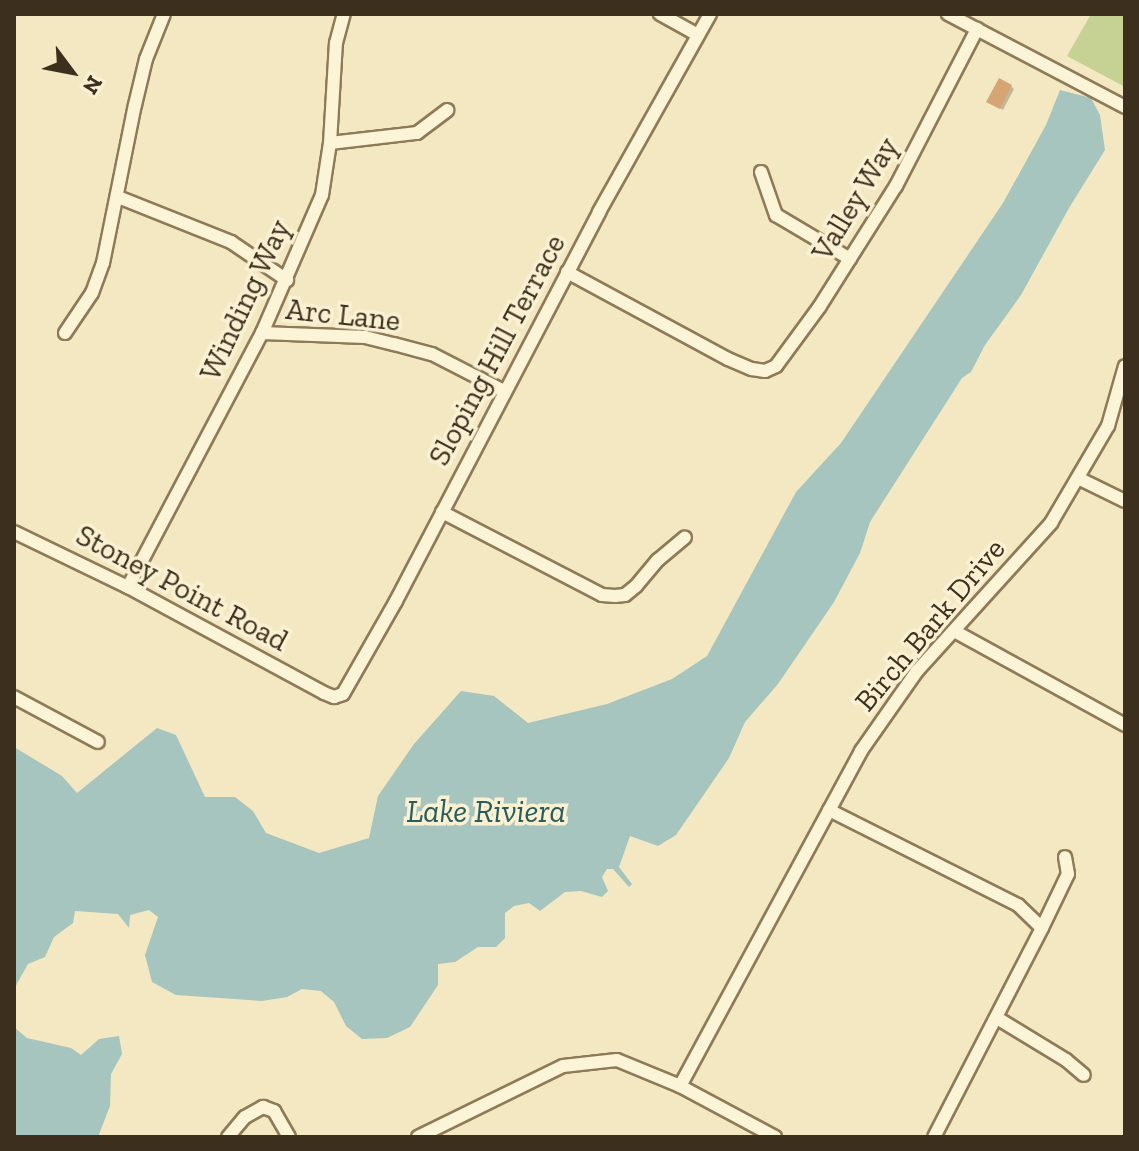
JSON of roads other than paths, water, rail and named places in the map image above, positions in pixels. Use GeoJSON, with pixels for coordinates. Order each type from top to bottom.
{"type":"FeatureCollection","features":[{"type":"Feature","properties":{"kind":"street"},"geometry":{"type":"LineString","coordinates":[[65,333],[92,293],[118,197],[146,59],[164,14]]}},
{"type":"Feature","properties":{"kind":"street","name":"Winding Way"},"geometry":{"type":"LineString","coordinates":[[128,587],[262,333],[322,195],[330,143],[336,43],[344,14]]}},
{"type":"Feature","properties":{"kind":"street"},"geometry":{"type":"LineString","coordinates":[[660,14],[698,35]]}},
{"type":"Feature","properties":{"kind":"street","name":"Sloping Hill Terrace"},"geometry":{"type":"LineString","coordinates":[[324,693],[334,697],[343,694],[567,272],[710,14]]}},
{"type":"Feature","properties":{"kind":"street"},"geometry":{"type":"LineString","coordinates":[[948,14],[1125,107]]}},
{"type":"Feature","properties":{"kind":"street","name":"Valley Way"},"geometry":{"type":"LineString","coordinates":[[567,272],[752,369],[765,371],[776,366],[896,186],[977,29]]}},
{"type":"Feature","properties":{"kind":"street"},"geometry":{"type":"LineString","coordinates":[[330,143],[417,133],[447,110]]}},
{"type":"Feature","properties":{"kind":"street"},"geometry":{"type":"LineString","coordinates":[[761,172],[776,215],[850,259]]}},
{"type":"Feature","properties":{"kind":"street"},"geometry":{"type":"LineString","coordinates":[[118,197],[231,242],[287,280]]}},
{"type":"Feature","properties":{"kind":"street","name":"Arc Lane"},"geometry":{"type":"LineString","coordinates":[[262,333],[365,337],[432,354],[504,391]]}},
{"type":"Feature","properties":{"kind":"street","name":"Birch Bark Drive"},"geometry":{"type":"LineString","coordinates":[[680,1086],[861,751],[892,703],[1051,523],[1080,479],[1108,426],[1125,366]]}},
{"type":"Feature","properties":{"kind":"street"},"geometry":{"type":"LineString","coordinates":[[1080,479],[1125,501]]}},
{"type":"Feature","properties":{"kind":"street"},"geometry":{"type":"LineString","coordinates":[[442,512],[602,595],[625,595],[685,537]]}},
{"type":"Feature","properties":{"kind":"street","name":"Stoney Point Road"},"geometry":{"type":"LineString","coordinates":[[14,532],[128,587],[324,693]]}},
{"type":"Feature","properties":{"kind":"street"},"geometry":{"type":"LineString","coordinates":[[954,631],[1125,725]]}},
{"type":"Feature","properties":{"kind":"street"},"geometry":{"type":"LineString","coordinates":[[14,697],[98,742]]}},
{"type":"Feature","properties":{"kind":"street"},"geometry":{"type":"LineString","coordinates":[[829,810],[1018,905],[1042,928]]}},
{"type":"Feature","properties":{"kind":"street"},"geometry":{"type":"LineString","coordinates":[[934,1137],[1068,874],[1065,857]]}},
{"type":"Feature","properties":{"kind":"street"},"geometry":{"type":"LineString","coordinates":[[997,1018],[1066,1060],[1084,1075]]}},
{"type":"Feature","properties":{"kind":"street"},"geometry":{"type":"LineString","coordinates":[[418,1137],[563,1066],[617,1060],[680,1086],[775,1137]]}},
{"type":"Feature","properties":{"kind":"street"},"geometry":{"type":"LineString","coordinates":[[228,1137],[245,1117],[263,1107],[274,1111],[289,1137]]}},
{"type":"Feature","properties":{"kind":"water","name":"Lake Riviera"},"geometry":{"type":"Polygon","coordinates":[[[1060,90],[1091,98],[1100,115],[1105,150],[1021,295],[985,345],[971,372],[962,378],[870,522],[860,553],[834,602],[778,684],[745,722],[729,758],[676,835],[658,846],[630,836],[619,867],[632,884],[629,887],[613,869],[607,869],[602,877],[608,891],[602,897],[581,891],[565,892],[540,911],[529,903],[514,906],[505,913],[505,938],[496,947],[478,947],[455,962],[438,964],[438,985],[410,1027],[387,1038],[362,1039],[346,1026],[334,1002],[321,991],[302,989],[287,997],[262,1001],[176,995],[152,982],[145,955],[158,917],[149,910],[130,915],[129,928],[118,914],[75,911],[73,923],[54,937],[45,957],[28,964],[14,989],[14,747],[62,776],[77,793],[157,728],[176,735],[205,797],[235,797],[253,811],[266,833],[319,853],[369,838],[378,796],[414,744],[461,691],[494,696],[528,723],[607,704],[672,679],[707,656],[796,492],[841,443],[1003,203],[1046,125],[1060,90]]]}},
{"type":"Feature","properties":{"kind":"water"},"geometry":{"type":"Polygon","coordinates":[[[14,1027],[27,1038],[71,1048],[81,1055],[99,1039],[119,1036],[122,1054],[111,1074],[110,1106],[98,1137],[14,1137],[14,1027]]]}}]}
